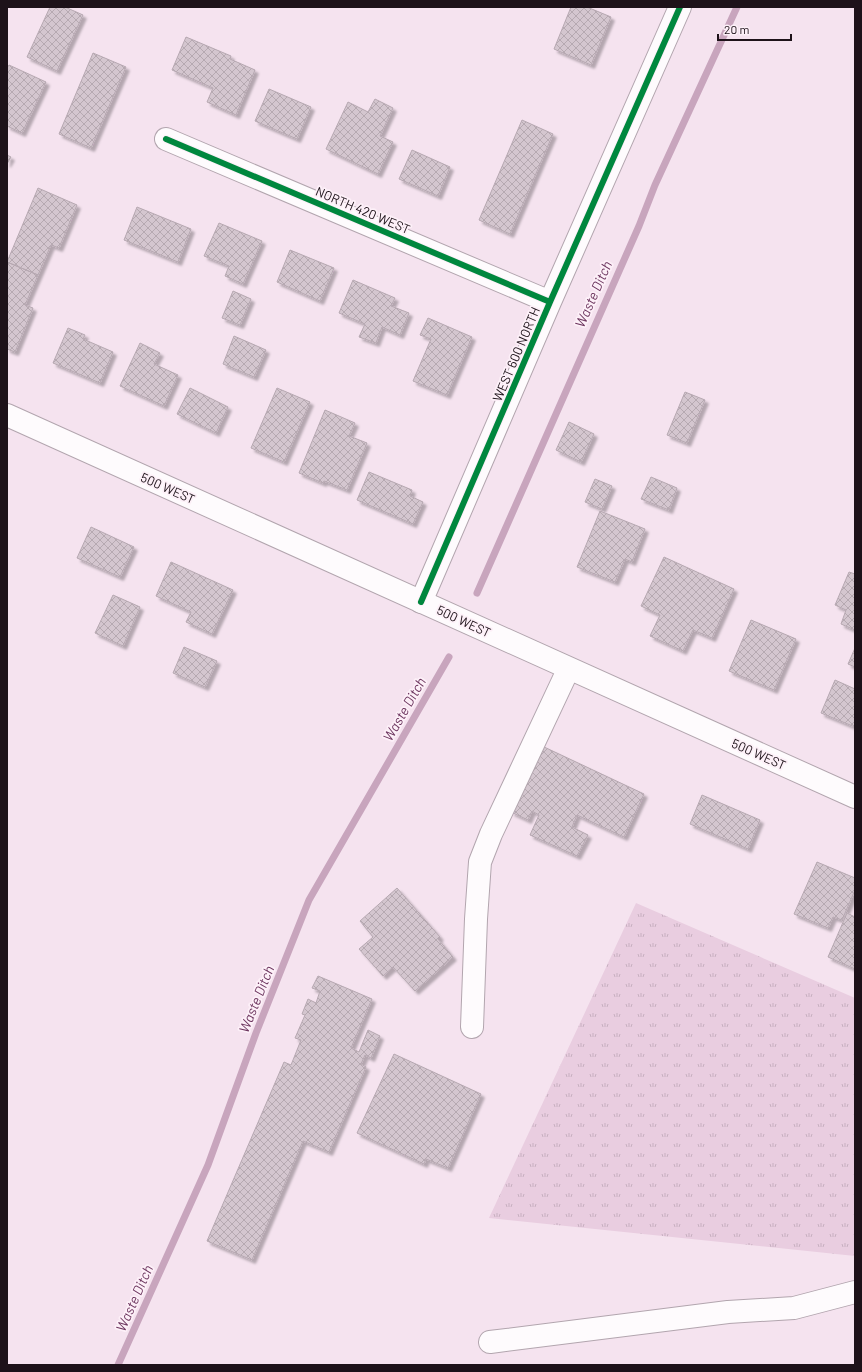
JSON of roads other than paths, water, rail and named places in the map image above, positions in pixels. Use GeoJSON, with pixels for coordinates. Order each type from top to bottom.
{"type":"FeatureCollection","features":[{"type":"Feature","properties":{"kind":"street","name":"WEST 600 NORTH"},"geometry":{"type":"LineString","coordinates":[[421,602],[550,302],[680,7]]}},
{"type":"Feature","properties":{"kind":"street","name":"NORTH 420 WEST"},"geometry":{"type":"LineString","coordinates":[[166,139],[550,302]]}},
{"type":"Feature","properties":{"kind":"street","name":"500 WEST"},"geometry":{"type":"LineString","coordinates":[[7,415],[568,670],[855,797]]}},
{"type":"Feature","properties":{"kind":"street"},"geometry":{"type":"LineString","coordinates":[[472,1027],[476,919],[480,862],[568,670]]}},
{"type":"Feature","properties":{"kind":"street"},"geometry":{"type":"LineString","coordinates":[[490,1342],[728,1312],[794,1308],[855,1292]]}},
{"type":"Feature","properties":{"kind":"waterway","name":"Waste Ditch"},"geometry":{"type":"LineString","coordinates":[[477,593],[639,226],[655,185],[737,7]]}},
{"type":"Feature","properties":{"kind":"waterway","name":"Waste Ditch"},"geometry":{"type":"LineString","coordinates":[[118,1365],[208,1165],[256,1033],[309,900],[449,657]]}}]}
